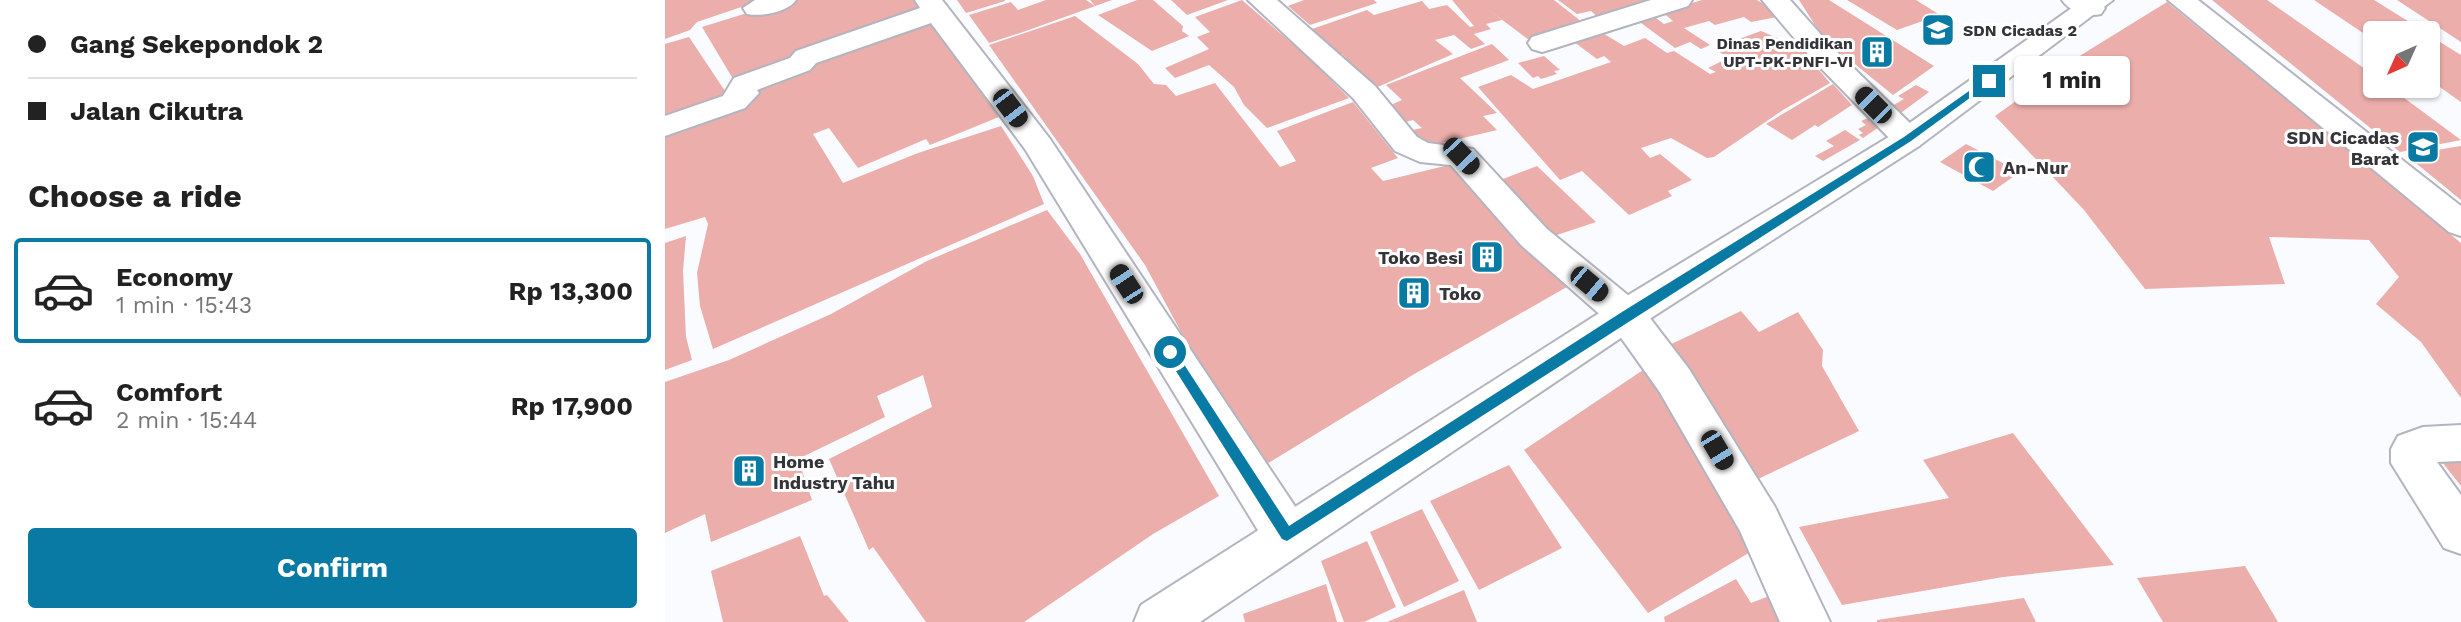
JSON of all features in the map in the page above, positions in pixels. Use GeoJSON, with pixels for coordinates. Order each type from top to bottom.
{"type":"FeatureCollection","features":[{"type":"Feature","properties":{"kind":"street"},"geometry":{"type":"LineString","coordinates":[[757,8],[783,0]]}},
{"type":"Feature","properties":{"kind":"street"},"geometry":{"type":"LineString","coordinates":[[1261,0],[1364,92],[1406,144],[1420,152],[1461,156],[1534,237],[1626,315],[1674,380],[1759,521],[1805,622]]}},
{"type":"Feature","properties":{"kind":"street"},"geometry":{"type":"LineString","coordinates":[[1542,43],[1679,0]]}},
{"type":"Feature","properties":{"kind":"street"},"geometry":{"type":"LineString","coordinates":[[1775,0],[1822,53],[1907,139]]}},
{"type":"Feature","properties":{"kind":"street"},"geometry":{"type":"LineString","coordinates":[[2181,0],[2461,224]]}},
{"type":"Feature","properties":{"kind":"street"},"geometry":{"type":"LineString","coordinates":[[1159,622],[1287,535],[1626,315],[1907,139],[2089,3]]}},
{"type":"Feature","properties":{"kind":"street"},"geometry":{"type":"LineString","coordinates":[[665,127],[734,102],[741,98],[744,93],[741,87],[745,84],[800,64],[806,57],[932,6],[1039,146],[1287,535]]}},
{"type":"Feature","properties":{"kind":"street"},"geometry":{"type":"LineString","coordinates":[[2461,443],[2423,444],[2413,449],[2413,463],[2461,533]]}},
{"type":"Feature","properties":{"kind":"building"},"geometry":{"type":"Polygon","coordinates":[[[665,0],[759,1],[697,22],[690,30],[665,39],[665,0]]]}},
{"type":"Feature","properties":{"kind":"building"},"geometry":{"type":"Polygon","coordinates":[[[789,0],[918,0],[927,13],[736,84],[702,27],[789,0]]]}},
{"type":"Feature","properties":{"kind":"building"},"geometry":{"type":"Polygon","coordinates":[[[957,0],[1005,0],[1005,1],[966,13],[957,0]]]}},
{"type":"Feature","properties":{"kind":"building"},"geometry":{"type":"Polygon","coordinates":[[[1046,0],[1086,0],[1095,6],[1090,0],[1112,0],[1023,32],[989,43],[969,15],[1011,2],[1018,10],[1046,0]]]}},
{"type":"Feature","properties":{"kind":"building"},"geometry":{"type":"Polygon","coordinates":[[[1137,0],[1153,0],[1183,26],[1182,31],[1189,36],[1152,51],[1098,15],[1137,0]]]}},
{"type":"Feature","properties":{"kind":"building"},"geometry":{"type":"Polygon","coordinates":[[[1171,0],[1228,0],[1187,15],[1171,0]]]}},
{"type":"Feature","properties":{"kind":"building"},"geometry":{"type":"Polygon","coordinates":[[[1242,0],[1310,59],[1349,98],[1267,128],[1244,105],[1234,87],[1209,65],[1175,78],[1165,68],[1209,49],[1197,37],[1210,32],[1195,17],[1242,0]]]}},
{"type":"Feature","properties":{"kind":"building"},"geometry":{"type":"Polygon","coordinates":[[[1304,0],[1374,0],[1377,3],[1310,25],[1288,6],[1304,0]]]}},
{"type":"Feature","properties":{"kind":"building"},"geometry":{"type":"Polygon","coordinates":[[[1452,0],[1554,0],[1582,22],[1544,32],[1546,35],[1529,40],[1485,7],[1502,20],[1486,24],[1491,29],[1474,34],[1485,44],[1471,49],[1454,35],[1435,40],[1453,54],[1366,92],[1359,73],[1342,54],[1333,57],[1325,48],[1331,46],[1312,29],[1367,10],[1374,15],[1422,1],[1429,9],[1447,5],[1470,27],[1474,26],[1452,0]]]}},
{"type":"Feature","properties":{"kind":"building"},"geometry":{"type":"Polygon","coordinates":[[[1558,0],[1664,0],[1603,22],[1591,11],[1577,14],[1558,0]]]}},
{"type":"Feature","properties":{"kind":"building"},"geometry":{"type":"Polygon","coordinates":[[[1702,0],[1757,0],[1769,7],[1777,17],[1751,22],[1744,17],[1715,25],[1709,21],[1684,28],[1710,45],[1701,49],[1690,42],[1675,48],[1637,20],[1652,15],[1664,24],[1673,21],[1662,12],[1702,0]]]}},
{"type":"Feature","properties":{"kind":"building","name":"Dinas Pendidikan UPT-PK-PNFI-VI"},"geometry":{"type":"Polygon","coordinates":[[[1799,0],[1829,0],[1934,66],[1893,95],[1824,39],[1799,0]]]}},
{"type":"Feature","properties":{"kind":"building"},"geometry":{"type":"Polygon","coordinates":[[[1847,0],[1916,0],[1940,15],[1897,30],[1847,0]]]}},
{"type":"Feature","properties":{"kind":"building"},"geometry":{"type":"Polygon","coordinates":[[[2212,0],[2267,0],[2363,68],[2363,98],[2404,98],[2461,140],[2400,152],[2212,0]]]}},
{"type":"Feature","properties":{"kind":"building"},"geometry":{"type":"Polygon","coordinates":[[[2314,0],[2374,0],[2408,21],[2363,21],[2363,33],[2314,0]]]}},
{"type":"Feature","properties":{"kind":"building"},"geometry":{"type":"Polygon","coordinates":[[[2397,0],[2461,0],[2461,42],[2440,28],[2440,21],[2426,19],[2397,0]]]}},
{"type":"Feature","properties":{"kind":"building"},"geometry":{"type":"Polygon","coordinates":[[[2167,2],[2461,243],[2461,398],[2421,342],[2376,304],[2399,277],[2369,240],[2269,237],[2285,284],[2145,289],[2084,210],[1995,116],[2073,60],[2167,2]]]}},
{"type":"Feature","properties":{"kind":"building"},"geometry":{"type":"Polygon","coordinates":[[[1075,16],[1138,64],[1154,84],[1166,85],[1176,96],[1215,83],[1280,167],[1296,161],[1277,131],[1353,102],[1398,158],[1371,168],[1383,181],[1457,163],[1514,240],[1572,284],[1416,373],[1260,468],[1211,388],[1145,265],[989,45],[1075,16]]]}},
{"type":"Feature","properties":{"kind":"building"},"geometry":{"type":"Polygon","coordinates":[[[931,17],[957,48],[970,76],[999,117],[930,145],[926,139],[858,168],[829,128],[813,134],[843,183],[918,153],[1001,126],[1033,176],[1044,204],[713,349],[700,306],[697,273],[708,224],[705,217],[665,229],[665,131],[750,86],[931,17]]]}},
{"type":"Feature","properties":{"kind":"building"},"geometry":{"type":"Polygon","coordinates":[[[1761,31],[1784,41],[1792,38],[1830,83],[1783,110],[1714,157],[1707,158],[1671,138],[1641,148],[1650,158],[1660,154],[1692,180],[1668,191],[1672,196],[1629,215],[1582,171],[1560,180],[1478,87],[1511,75],[1533,89],[1611,62],[1604,56],[1597,59],[1574,42],[1601,32],[1624,46],[1645,38],[1667,53],[1674,51],[1710,74],[1716,72],[1708,68],[1728,58],[1714,48],[1761,31]]]}},
{"type":"Feature","properties":{"kind":"building"},"geometry":{"type":"Polygon","coordinates":[[[689,37],[731,100],[665,123],[665,44],[689,37]]]}},
{"type":"Feature","properties":{"kind":"building"},"geometry":{"type":"Polygon","coordinates":[[[2440,42],[2461,55],[2461,102],[2440,87],[2440,42]]]}},
{"type":"Feature","properties":{"kind":"building"},"geometry":{"type":"Polygon","coordinates":[[[1492,44],[1509,60],[1460,78],[1497,113],[1483,116],[1497,130],[1425,147],[1412,130],[1422,128],[1413,120],[1401,123],[1386,107],[1402,100],[1386,85],[1492,44]]]}},
{"type":"Feature","properties":{"kind":"building"},"geometry":{"type":"Polygon","coordinates":[[[1544,56],[1560,70],[1554,71],[1557,74],[1541,79],[1538,76],[1533,78],[1518,63],[1544,56]]]}},
{"type":"Feature","properties":{"kind":"building"},"geometry":{"type":"Polygon","coordinates":[[[1833,84],[1852,105],[1818,127],[1815,125],[1792,140],[1766,124],[1833,84]]]}},
{"type":"Feature","properties":{"kind":"building"},"geometry":{"type":"Polygon","coordinates":[[[1916,85],[1929,92],[1894,118],[1885,110],[1904,99],[1898,96],[1916,85]]]}},
{"type":"Feature","properties":{"kind":"building"},"geometry":{"type":"Polygon","coordinates":[[[1868,118],[1879,127],[1863,138],[1859,135],[1863,133],[1858,129],[1866,125],[1861,121],[1868,118]]]}},
{"type":"Feature","properties":{"kind":"building"},"geometry":{"type":"Polygon","coordinates":[[[1845,130],[1860,140],[1823,161],[1815,156],[1834,146],[1826,141],[1845,130]]]}},
{"type":"Feature","properties":{"kind":"building","name":"An-Nur"},"geometry":{"type":"Polygon","coordinates":[[[1966,144],[2020,172],[1993,191],[1940,162],[1966,144]]]}},
{"type":"Feature","properties":{"kind":"building"},"geometry":{"type":"Polygon","coordinates":[[[2461,146],[2461,200],[2406,155],[2461,146]]]}},
{"type":"Feature","properties":{"kind":"building"},"geometry":{"type":"Polygon","coordinates":[[[1537,166],[1596,222],[1545,239],[1503,179],[1537,166]]]}},
{"type":"Feature","properties":{"kind":"building"},"geometry":{"type":"Polygon","coordinates":[[[1047,210],[1080,254],[1219,496],[1153,534],[1024,622],[926,622],[873,547],[869,550],[829,459],[932,407],[923,375],[877,396],[885,417],[798,459],[812,500],[711,542],[705,514],[665,533],[665,382],[729,360],[831,314],[927,261],[1047,210]]]}},
{"type":"Feature","properties":{"kind":"building"},"geometry":{"type":"Polygon","coordinates":[[[686,236],[683,271],[686,337],[692,360],[665,370],[665,243],[686,236]]]}},
{"type":"Feature","properties":{"kind":"building"},"geometry":{"type":"Polygon","coordinates":[[[1741,311],[1759,332],[1798,312],[1823,350],[1822,366],[1859,431],[1756,480],[1663,348],[1741,311]]]}},
{"type":"Feature","properties":{"kind":"building"},"geometry":{"type":"Polygon","coordinates":[[[1646,368],[1757,548],[1648,613],[1524,450],[1646,368]]]}},
{"type":"Feature","properties":{"kind":"building"},"geometry":{"type":"Polygon","coordinates":[[[2013,433],[2114,565],[2003,577],[1842,605],[1799,527],[1949,498],[1923,460],[2013,433]]]}},
{"type":"Feature","properties":{"kind":"building"},"geometry":{"type":"Polygon","coordinates":[[[2461,456],[2461,486],[2438,457],[2461,456]]]}},
{"type":"Feature","properties":{"kind":"building"},"geometry":{"type":"Polygon","coordinates":[[[1509,465],[1562,548],[1479,590],[1430,501],[1509,465]]]}},
{"type":"Feature","properties":{"kind":"building"},"geometry":{"type":"Polygon","coordinates":[[[1422,509],[1459,581],[1404,607],[1370,532],[1422,509]]]}},
{"type":"Feature","properties":{"kind":"building"},"geometry":{"type":"Polygon","coordinates":[[[800,536],[824,596],[827,595],[849,622],[723,622],[711,571],[800,536]]]}},
{"type":"Feature","properties":{"kind":"building"},"geometry":{"type":"Polygon","coordinates":[[[1367,541],[1396,607],[1364,622],[1344,622],[1321,561],[1367,541]]]}},
{"type":"Feature","properties":{"kind":"building"},"geometry":{"type":"Polygon","coordinates":[[[2245,566],[2278,622],[2163,622],[2137,578],[2245,566]]]}},
{"type":"Feature","properties":{"kind":"building"},"geometry":{"type":"Polygon","coordinates":[[[1736,579],[1751,603],[1772,595],[1785,622],[1665,622],[1664,617],[1736,579]]]}},
{"type":"Feature","properties":{"kind":"building"},"geometry":{"type":"Polygon","coordinates":[[[1326,584],[1337,622],[1245,622],[1243,614],[1326,584]]]}},
{"type":"Feature","properties":{"kind":"building"},"geometry":{"type":"Polygon","coordinates":[[[1464,590],[1477,622],[1387,622],[1464,590]]]}},
{"type":"Feature","properties":{"kind":"building"},"geometry":{"type":"Polygon","coordinates":[[[2024,598],[2036,622],[1877,622],[1877,620],[2024,598]]]}},
{"type":"Feature","properties":{"kind":"place","name":"SDN Cicadas 2"},"geometry":{"type":"Point","coordinates":[1938,30]}},
{"type":"Feature","properties":{"kind":"place","name":"Dinas Pendidikan UPT-PK-PNFI-VI"},"geometry":{"type":"Point","coordinates":[1877,52]}},
{"type":"Feature","properties":{"kind":"place","name":"SDN Cicadas Barat"},"geometry":{"type":"Point","coordinates":[2423,147]}},
{"type":"Feature","properties":{"kind":"place","name":"An-Nur"},"geometry":{"type":"Point","coordinates":[1979,167]}},
{"type":"Feature","properties":{"kind":"place","name":"Toko Besi"},"geometry":{"type":"Point","coordinates":[1487,257]}},
{"type":"Feature","properties":{"kind":"place","name":"Toko"},"geometry":{"type":"Point","coordinates":[1414,293]}},
{"type":"Feature","properties":{"kind":"place","name":"Home Industry Tahu"},"geometry":{"type":"Point","coordinates":[749,471]}},
{"type":"Feature","properties":{"kind":"route"},"geometry":{"type":"LineString","coordinates":[[1170,352],[1287,535],[1626,315],[1907,139],[1989,81]]}}]}
